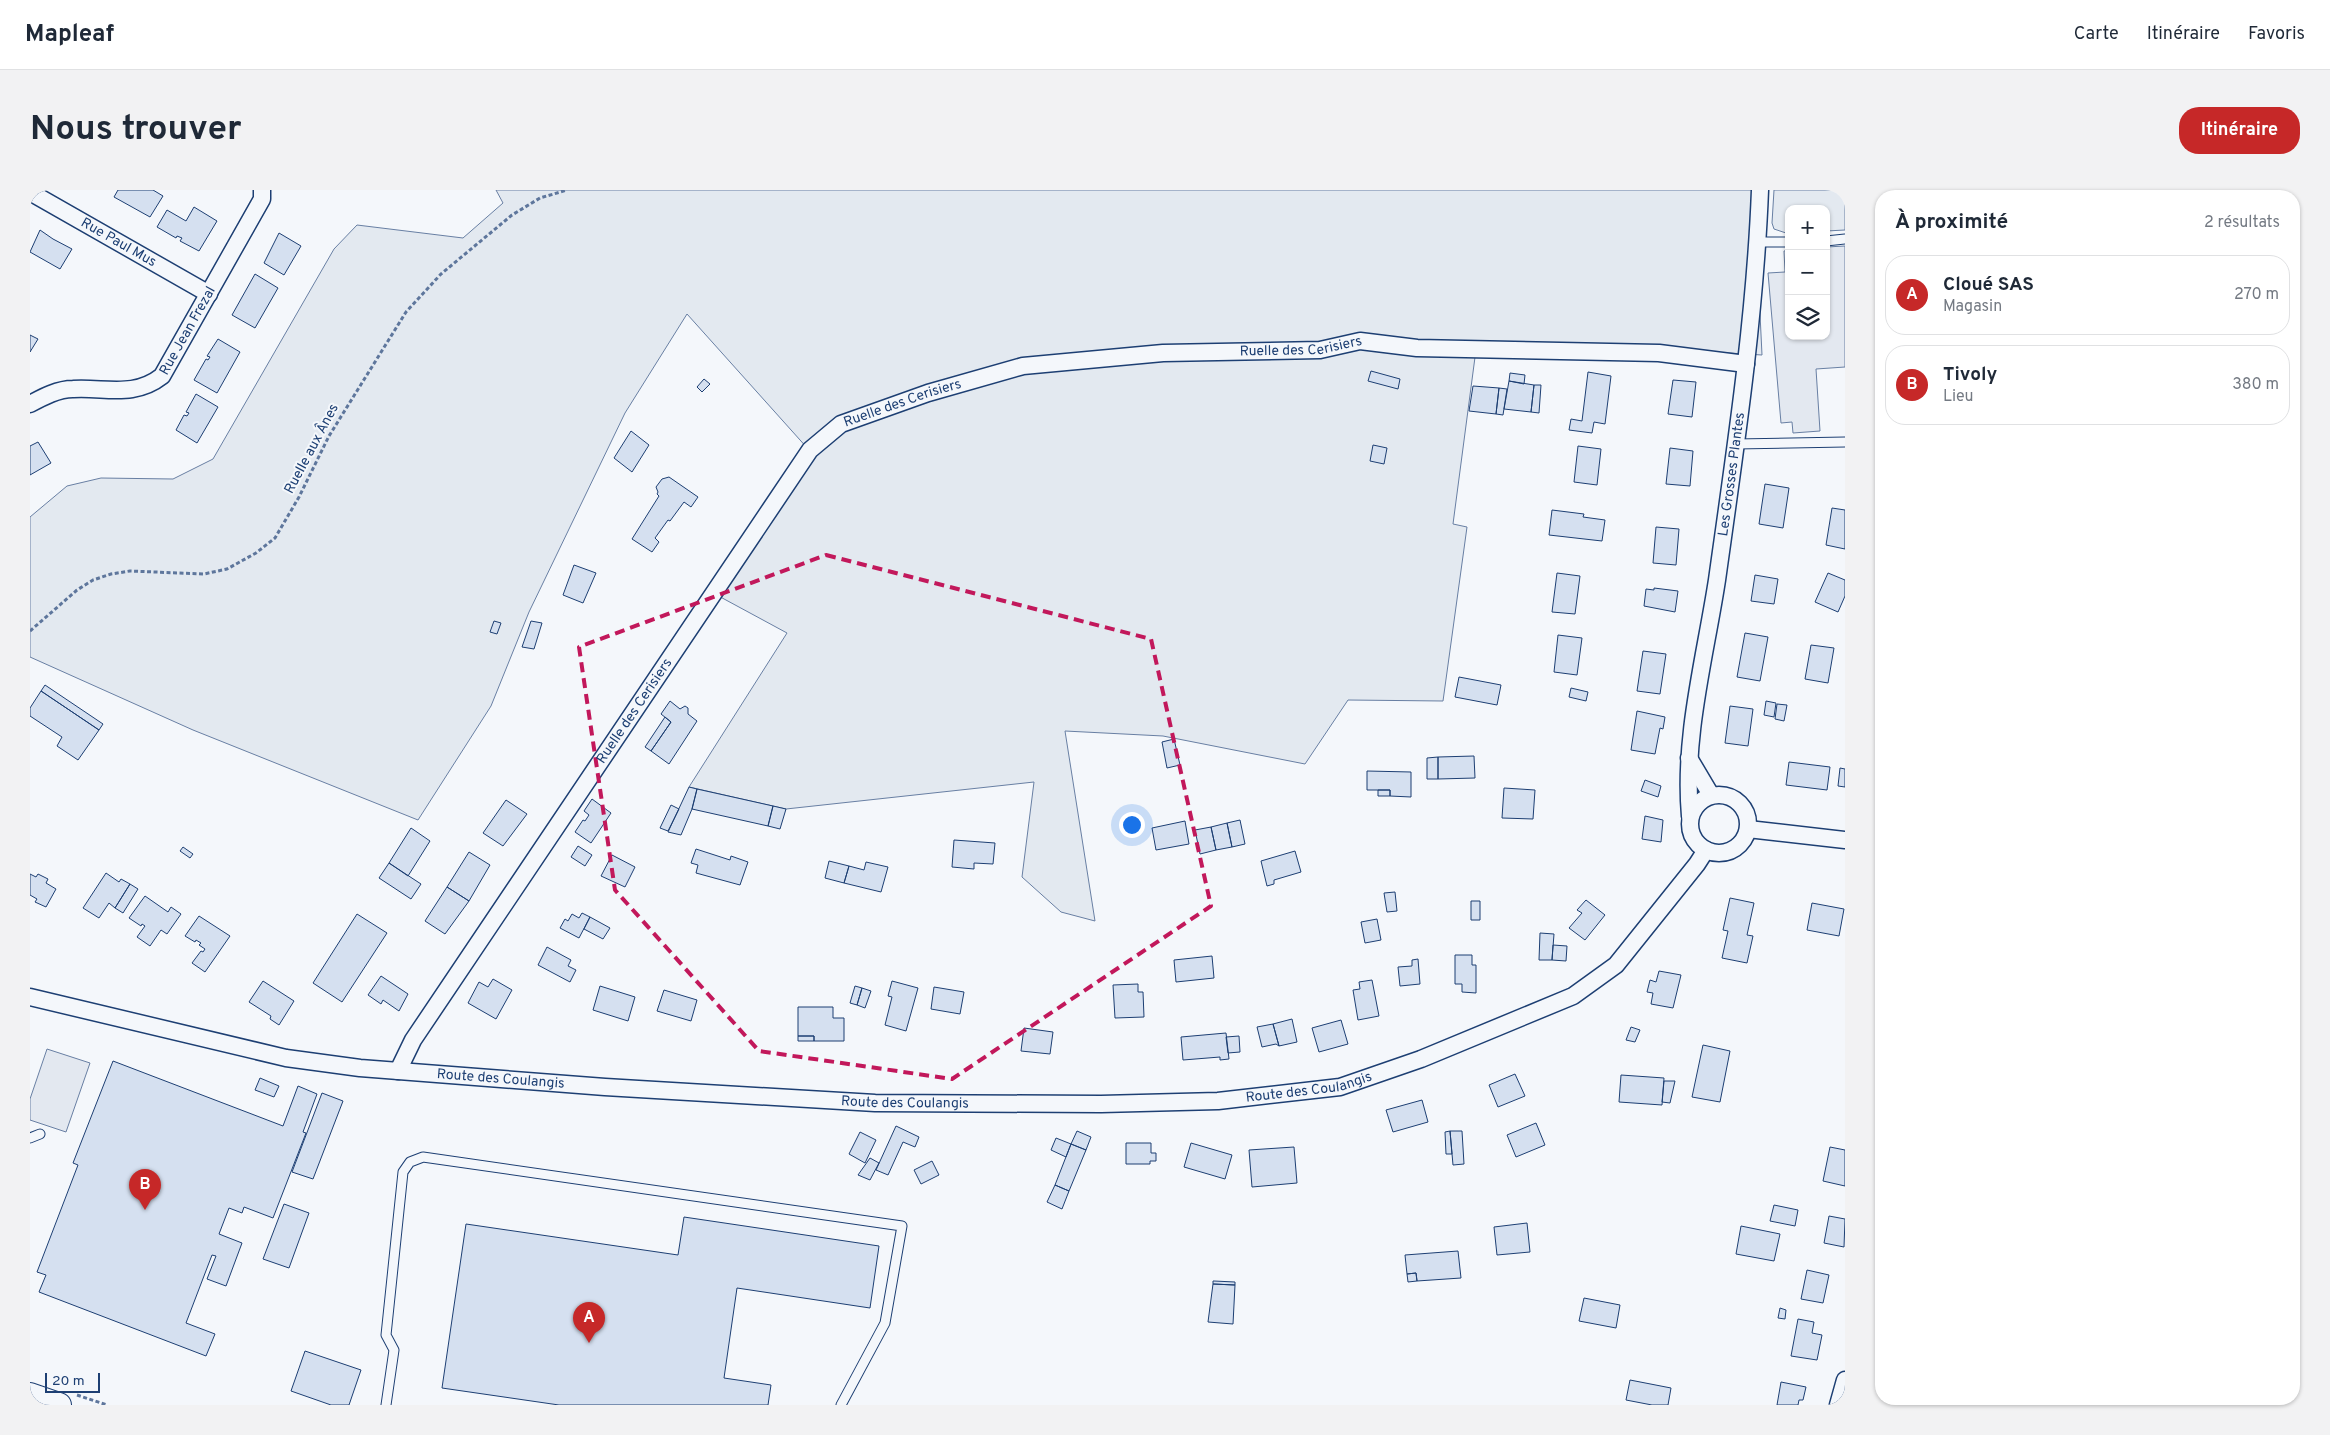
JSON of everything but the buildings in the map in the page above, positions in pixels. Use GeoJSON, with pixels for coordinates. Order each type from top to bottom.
{"type":"FeatureCollection","features":[{"type":"Feature","properties":{"kind":"street","name":"Rue Jean Frezal"},"geometry":{"type":"LineString","coordinates":[[30,404],[56,392],[72,389],[130,390],[152,384],[162,376],[262,199],[262,190]]}},
{"type":"Feature","properties":{"kind":"street","name":"Les Grosses Plantes"},"geometry":{"type":"LineString","coordinates":[[1690,816],[1689,758],[1717,580],[1746,364],[1760,190]]}},
{"type":"Feature","properties":{"kind":"street","name":"Rue Paul Mus"},"geometry":{"type":"LineString","coordinates":[[30,192],[209,294]]}},
{"type":"Feature","properties":{"kind":"street","name":"Ruelle des Cerisiers"},"geometry":{"type":"LineString","coordinates":[[398,1071],[414,1040],[810,450],[841,424],[928,393],[1023,366],[1163,353],[1320,350],[1360,341],[1417,348],[1659,353],[1746,364]]}},
{"type":"Feature","properties":{"kind":"street"},"geometry":{"type":"LineString","coordinates":[[1689,758],[1711,795]]}},
{"type":"Feature","properties":{"kind":"street"},"geometry":{"type":"LineString","coordinates":[[1711,795],[1730,796],[1739,802],[1748,819],[1746,837],[1732,850],[1714,853],[1706,850],[1694,840],[1690,832],[1690,816],[1695,807],[1711,795]]}},
{"type":"Feature","properties":{"kind":"street"},"geometry":{"type":"LineString","coordinates":[[1748,829],[1845,840]]}},
{"type":"Feature","properties":{"kind":"street","name":"Route des Coulangis"},"geometry":{"type":"LineString","coordinates":[[30,997],[286,1058],[398,1071],[875,1103],[1101,1104],[1218,1101],[1340,1087],[1421,1059],[1573,996],[1616,965],[1697,864],[1706,850]]}},
{"type":"Feature","properties":{"kind":"street"},"geometry":{"type":"LineString","coordinates":[[1838,1405],[1845,1380]]}},
{"type":"Feature","properties":{"kind":"lane"},"geometry":{"type":"LineString","coordinates":[[1830,241],[1845,239]]}},
{"type":"Feature","properties":{"kind":"lane"},"geometry":{"type":"LineString","coordinates":[[1757,242],[1785,242]]}},
{"type":"Feature","properties":{"kind":"lane"},"geometry":{"type":"LineString","coordinates":[[1735,444],[1845,442]]}},
{"type":"Feature","properties":{"kind":"lane"},"geometry":{"type":"LineString","coordinates":[[30,1138],[40,1134]]}},
{"type":"Feature","properties":{"kind":"lane"},"geometry":{"type":"LineString","coordinates":[[386,1405],[394,1350],[386,1335],[403,1172],[410,1162],[423,1157],[902,1226],[885,1323],[841,1405]]}},
{"type":"Feature","properties":{"kind":"path","name":"Ruelle aux Ânes"},"geometry":{"type":"LineString","coordinates":[[30,631],[77,590],[93,580],[111,574],[130,571],[204,574],[227,569],[256,553],[274,538],[299,497],[329,436],[406,312],[419,296],[448,268],[512,215],[540,198],[567,190]]}},
{"type":"Feature","properties":{"kind":"highlighted area"},"geometry":{"type":"Polygon","coordinates":[[[826,555],[1151,639],[1211,906],[952,1079],[759,1051],[615,890],[579,647],[826,555]]]}},
{"type":"Feature","properties":{"kind":"shaded area"},"geometry":{"type":"Polygon","coordinates":[[[496,190],[1754,190],[1762,355],[1594,345],[1477,342],[1453,524],[1467,527],[1443,701],[1348,700],[1305,764],[1163,736],[1065,731],[1095,921],[1061,912],[1022,877],[1034,782],[786,809],[689,787],[787,633],[713,593],[809,450],[687,314],[625,413],[529,612],[491,706],[418,820],[193,730],[30,657],[30,517],[67,486],[101,478],[173,479],[213,459],[334,249],[357,225],[463,238],[503,203],[496,190]]]}},
{"type":"Feature","properties":{"kind":"shaded area"},"geometry":{"type":"Polygon","coordinates":[[[1774,190],[1845,190],[1845,230],[1830,231],[1830,205],[1785,205],[1785,233],[1774,229],[1772,223],[1774,190]]]}},
{"type":"Feature","properties":{"kind":"shaded area"},"geometry":{"type":"Polygon","coordinates":[[[1845,246],[1845,367],[1816,369],[1820,431],[1793,433],[1792,422],[1781,423],[1768,273],[1785,272],[1785,340],[1830,340],[1830,247],[1845,246]]]}},
{"type":"Feature","properties":{"kind":"shaded area"},"geometry":{"type":"Polygon","coordinates":[[[47,1049],[90,1063],[66,1132],[30,1120],[30,1099],[47,1049]]]}},
{"type":"Feature","properties":{"kind":"place","name":"Tivoly"},"geometry":{"type":"Point","coordinates":[145,1210]}},
{"type":"Feature","properties":{"kind":"place","name":"Cloué SAS"},"geometry":{"type":"Point","coordinates":[589,1343]}}]}
